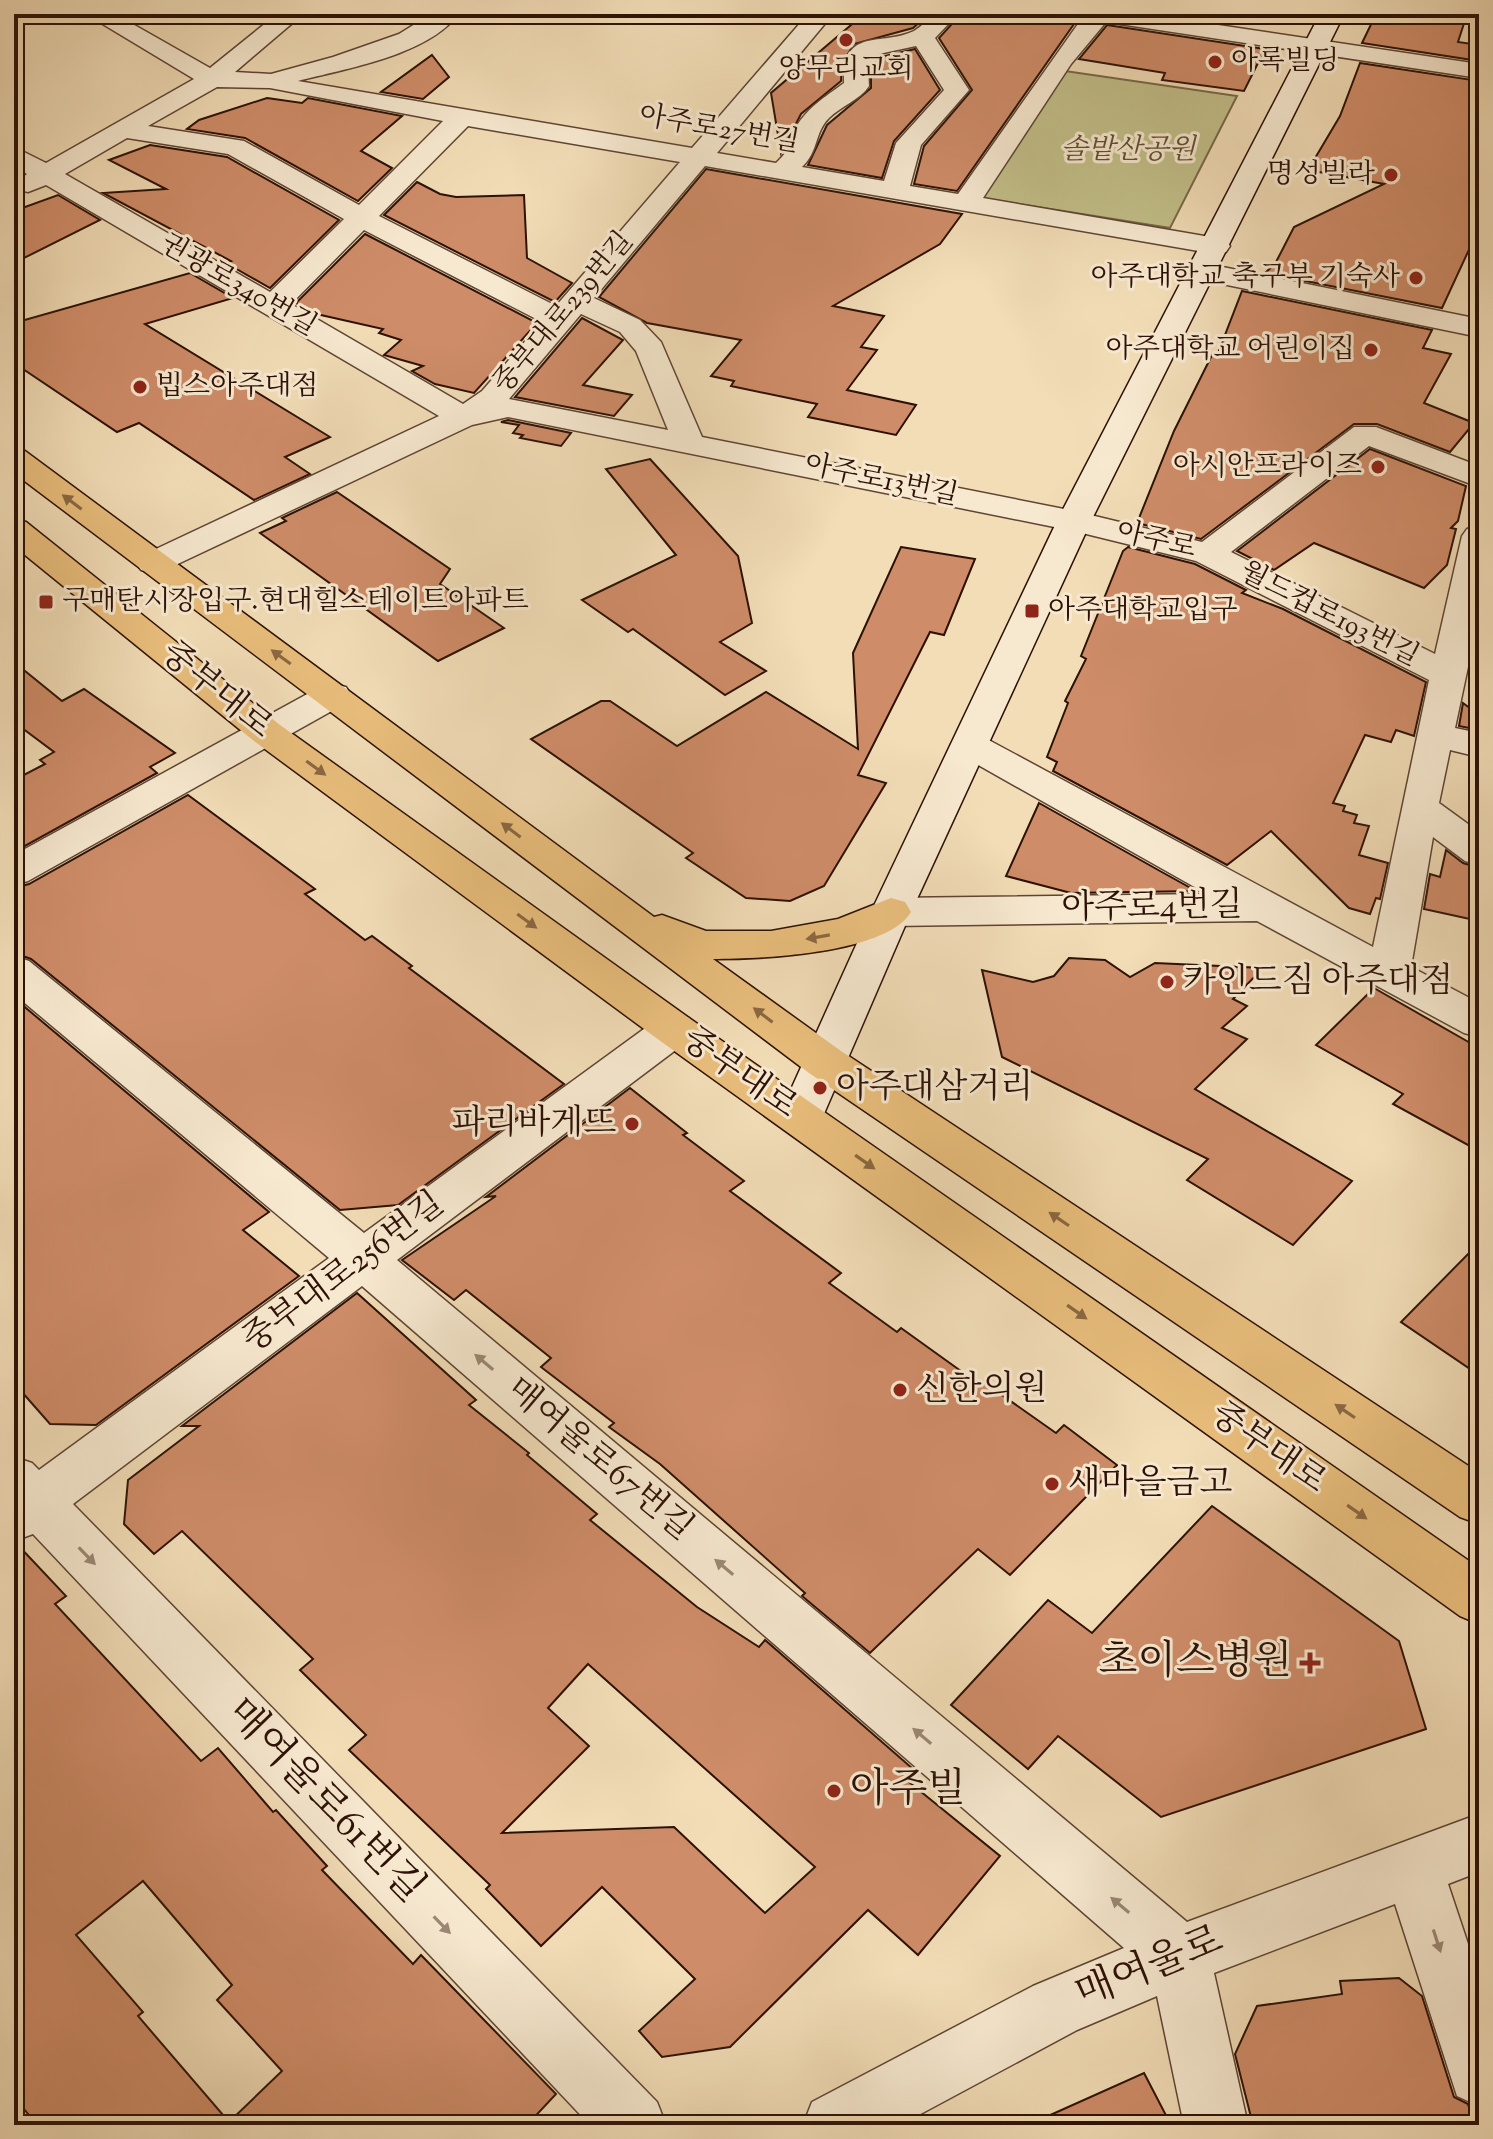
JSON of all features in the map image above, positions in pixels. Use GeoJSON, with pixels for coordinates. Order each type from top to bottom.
{"type":"FeatureCollection","features":[{"type":"Feature","properties":{"kind":"main road","name":"중부대로"},"geometry":{"type":"LineString","coordinates":[[14,458],[618,911],[825,1062],[1479,1501]]}},
{"type":"Feature","properties":{"kind":"main road","name":"중부대로"},"geometry":{"type":"LineString","coordinates":[[14,529],[267,733],[674,1029],[1479,1599]]}},
{"type":"Feature","properties":{"kind":"main road"},"geometry":{"type":"LineString","coordinates":[[618,911],[702,945],[771,945],[846,932],[891,912]]}},
{"type":"Feature","properties":{"kind":"street"},"geometry":{"type":"LineString","coordinates":[[98,14],[212,79]]}},
{"type":"Feature","properties":{"kind":"street"},"geometry":{"type":"LineString","coordinates":[[14,190],[49,175],[212,79],[291,14]]}},
{"type":"Feature","properties":{"kind":"street"},"geometry":{"type":"LineString","coordinates":[[273,81],[395,45],[423,32],[446,14]]}},
{"type":"Feature","properties":{"kind":"street","name":"중부대로239번길"},"geometry":{"type":"LineString","coordinates":[[153,563],[463,417],[493,398],[821,14]]}},
{"type":"Feature","properties":{"kind":"street"},"geometry":{"type":"LineString","coordinates":[[781,173],[802,153],[806,132],[819,113],[857,86],[854,67],[861,54],[877,44],[922,36],[946,14]]}},
{"type":"Feature","properties":{"kind":"street"},"geometry":{"type":"LineString","coordinates":[[965,204],[1062,60],[1099,14],[1479,71]]}},
{"type":"Feature","properties":{"kind":"street","name":"아주로"},"geometry":{"type":"LineString","coordinates":[[801,1116],[891,912],[1074,521],[1332,14]]}},
{"type":"Feature","properties":{"kind":"street"},"geometry":{"type":"LineString","coordinates":[[896,192],[897,167],[911,139],[957,90],[922,36]]}},
{"type":"Feature","properties":{"kind":"street","name":"아주로27번길"},"geometry":{"type":"LineString","coordinates":[[212,79],[273,81],[293,88],[460,119],[965,204],[1210,259]]}},
{"type":"Feature","properties":{"kind":"street"},"geometry":{"type":"LineString","coordinates":[[273,306],[460,119]]}},
{"type":"Feature","properties":{"kind":"street"},"geometry":{"type":"LineString","coordinates":[[122,130],[235,147],[362,218],[568,309],[630,326],[650,348],[688,442]]}},
{"type":"Feature","properties":{"kind":"street","name":"권광로340번길"},"geometry":{"type":"LineString","coordinates":[[14,155],[463,417]]}},
{"type":"Feature","properties":{"kind":"street"},"geometry":{"type":"LineString","coordinates":[[1210,259],[1479,328]]}},
{"type":"Feature","properties":{"kind":"street","name":"아주로13번길"},"geometry":{"type":"LineString","coordinates":[[463,417],[508,408],[1074,521]]}},
{"type":"Feature","properties":{"kind":"street","name":"아주로"},"geometry":{"type":"LineString","coordinates":[[1074,521],[1208,554],[1365,434],[1479,477]]}},
{"type":"Feature","properties":{"kind":"street","name":"월드컵로193번길"},"geometry":{"type":"LineString","coordinates":[[1389,974],[1419,807],[1479,536]]}},
{"type":"Feature","properties":{"kind":"street","name":"월드컵로193번길"},"geometry":{"type":"LineString","coordinates":[[1208,554],[1450,676]]}},
{"type":"Feature","properties":{"kind":"street"},"geometry":{"type":"LineString","coordinates":[[14,872],[333,695]]}},
{"type":"Feature","properties":{"kind":"street"},"geometry":{"type":"LineString","coordinates":[[1436,735],[1479,745]]}},
{"type":"Feature","properties":{"kind":"street"},"geometry":{"type":"LineString","coordinates":[[970,745],[1264,907]]}},
{"type":"Feature","properties":{"kind":"street"},"geometry":{"type":"LineString","coordinates":[[1419,807],[1479,852]]}},
{"type":"Feature","properties":{"kind":"street","name":"아주로4번길"},"geometry":{"type":"LineString","coordinates":[[891,912],[1264,907],[1479,1022]]}},
{"type":"Feature","properties":{"kind":"street","name":"매여울로67번길"},"geometry":{"type":"LineString","coordinates":[[14,971],[362,1258],[1179,1955]]}},
{"type":"Feature","properties":{"kind":"street","name":"중부대로256번길"},"geometry":{"type":"LineString","coordinates":[[21,1500],[362,1258],[674,1029]]}},
{"type":"Feature","properties":{"kind":"street","name":"매여울로61번길"},"geometry":{"type":"LineString","coordinates":[[21,1500],[634,2125]]}},
{"type":"Feature","properties":{"kind":"street","name":"매여울로"},"geometry":{"type":"LineString","coordinates":[[835,2125],[1055,2008],[1179,1955],[1479,1843]]}},
{"type":"Feature","properties":{"kind":"street"},"geometry":{"type":"LineString","coordinates":[[1413,1867],[1479,2074]]}},
{"type":"Feature","properties":{"kind":"street"},"geometry":{"type":"LineString","coordinates":[[1179,1955],[1216,2125]]}},
{"type":"Feature","properties":{"kind":"green space","name":"솔밭산공원"},"geometry":{"type":"Polygon","coordinates":[[[1065,71],[1237,96],[1170,228],[982,198],[1065,71]]]}},
{"type":"Feature","properties":{"kind":"building"},"geometry":{"type":"Polygon","coordinates":[[[864,14],[929,14],[913,28],[854,44],[842,64],[841,81],[801,114],[781,153],[771,93],[864,14]]]}},
{"type":"Feature","properties":{"kind":"building"},"geometry":{"type":"Polygon","coordinates":[[[961,14],[1081,14],[957,191],[914,184],[924,146],[972,90],[939,38],[961,14]]]}},
{"type":"Feature","properties":{"kind":"building"},"geometry":{"type":"Polygon","coordinates":[[[1376,14],[1467,14],[1458,42],[1479,45],[1479,61],[1362,43],[1376,14]]]}},
{"type":"Feature","properties":{"kind":"building"},"geometry":{"type":"Polygon","coordinates":[[[1107,25],[1265,49],[1244,91],[1162,80],[1165,73],[1079,59],[1107,25]]]}},
{"type":"Feature","properties":{"kind":"building"},"geometry":{"type":"Polygon","coordinates":[[[915,49],[940,90],[894,141],[882,178],[808,165],[827,125],[871,88],[871,69],[876,58],[915,49]]]}},
{"type":"Feature","properties":{"kind":"building"},"geometry":{"type":"Polygon","coordinates":[[[432,55],[449,77],[423,99],[381,92],[432,55]]]}},
{"type":"Feature","properties":{"kind":"building"},"geometry":{"type":"Polygon","coordinates":[[[1360,63],[1479,81],[1479,228],[1442,308],[1265,273],[1275,264],[1294,227],[1384,184],[1308,170],[1340,116],[1360,63]]]}},
{"type":"Feature","properties":{"kind":"building"},"geometry":{"type":"Polygon","coordinates":[[[267,98],[302,103],[308,98],[402,116],[361,151],[392,168],[358,201],[245,138],[187,129],[199,120],[267,98]]]}},
{"type":"Feature","properties":{"kind":"building"},"geometry":{"type":"Polygon","coordinates":[[[150,145],[227,157],[339,220],[270,288],[226,263],[231,261],[103,193],[166,189],[109,160],[150,145]]]}},
{"type":"Feature","properties":{"kind":"building"},"geometry":{"type":"Polygon","coordinates":[[[706,169],[962,214],[940,244],[833,306],[884,316],[861,347],[877,350],[847,390],[916,405],[896,435],[808,417],[817,404],[731,386],[734,381],[711,376],[741,340],[647,323],[599,297],[706,169]]]}},
{"type":"Feature","properties":{"kind":"building"},"geometry":{"type":"Polygon","coordinates":[[[417,182],[440,194],[456,197],[524,195],[527,258],[572,283],[555,302],[384,215],[417,182]]]}},
{"type":"Feature","properties":{"kind":"building"},"geometry":{"type":"Polygon","coordinates":[[[58,195],[100,220],[14,263],[14,211],[58,195]]]}},
{"type":"Feature","properties":{"kind":"building"},"geometry":{"type":"Polygon","coordinates":[[[365,234],[537,323],[474,393],[435,384],[412,371],[423,366],[384,355],[401,340],[379,333],[383,329],[312,313],[296,303],[365,234]]]}},
{"type":"Feature","properties":{"kind":"building"},"geometry":{"type":"Polygon","coordinates":[[[190,273],[233,298],[145,324],[330,437],[285,457],[310,474],[254,500],[139,423],[117,432],[14,363],[14,323],[190,273]]]}},
{"type":"Feature","properties":{"kind":"building"},"geometry":{"type":"Polygon","coordinates":[[[1242,291],[1432,330],[1423,348],[1451,354],[1424,403],[1474,423],[1450,452],[1377,424],[1354,424],[1201,539],[1137,523],[1174,431],[1213,353],[1218,353],[1242,291]]]}},
{"type":"Feature","properties":{"kind":"building"},"geometry":{"type":"Polygon","coordinates":[[[582,318],[623,340],[583,385],[632,395],[614,416],[515,397],[582,318]]]}},
{"type":"Feature","properties":{"kind":"building"},"geometry":{"type":"Polygon","coordinates":[[[508,420],[571,433],[561,446],[520,438],[523,435],[513,433],[519,425],[501,422],[508,420]]]}},
{"type":"Feature","properties":{"kind":"building"},"geometry":{"type":"Polygon","coordinates":[[[1370,449],[1466,486],[1458,521],[1451,528],[1456,529],[1447,565],[1424,588],[1314,543],[1274,570],[1237,551],[1370,449]]]}},
{"type":"Feature","properties":{"kind":"building"},"geometry":{"type":"Polygon","coordinates":[[[650,459],[738,556],[752,623],[720,642],[766,671],[725,695],[633,629],[628,632],[582,600],[676,555],[606,469],[650,459]]]}},
{"type":"Feature","properties":{"kind":"building"},"geometry":{"type":"Polygon","coordinates":[[[337,492],[450,569],[440,584],[504,628],[438,661],[260,533],[286,521],[282,518],[337,492]]]}},
{"type":"Feature","properties":{"kind":"building"},"geometry":{"type":"Polygon","coordinates":[[[901,547],[975,559],[944,635],[930,632],[858,775],[886,783],[824,886],[790,901],[746,898],[686,858],[693,853],[531,739],[601,701],[610,701],[677,746],[766,692],[858,749],[853,653],[901,547]]]}},
{"type":"Feature","properties":{"kind":"building"},"geometry":{"type":"Polygon","coordinates":[[[1128,547],[1195,564],[1246,590],[1242,593],[1283,609],[1426,682],[1414,736],[1396,730],[1391,742],[1365,735],[1333,803],[1345,806],[1343,811],[1357,815],[1354,823],[1369,826],[1359,855],[1388,863],[1380,899],[1376,898],[1370,914],[1349,908],[1271,831],[1227,865],[1053,771],[1057,762],[1047,757],[1068,703],[1065,701],[1086,659],[1081,656],[1123,551],[1128,547]]]}},
{"type":"Feature","properties":{"kind":"building"},"geometry":{"type":"Polygon","coordinates":[[[14,662],[62,701],[84,689],[175,753],[150,767],[157,773],[14,852],[14,780],[45,764],[40,760],[54,752],[14,722],[14,662]]]}},
{"type":"Feature","properties":{"kind":"building"},"geometry":{"type":"Polygon","coordinates":[[[1463,703],[1479,715],[1479,730],[1459,726],[1463,703]]]}},
{"type":"Feature","properties":{"kind":"building"},"geometry":{"type":"Polygon","coordinates":[[[188,795],[315,889],[305,894],[365,940],[372,936],[412,966],[409,968],[564,1084],[398,1205],[340,1210],[31,959],[14,953],[14,888],[29,884],[188,795]]]}},
{"type":"Feature","properties":{"kind":"building"},"geometry":{"type":"Polygon","coordinates":[[[1039,803],[1196,891],[1071,893],[1006,876],[1039,803]]]}},
{"type":"Feature","properties":{"kind":"building"},"geometry":{"type":"Polygon","coordinates":[[[1446,850],[1463,863],[1479,868],[1479,921],[1424,909],[1430,874],[1440,877],[1446,850]]]}},
{"type":"Feature","properties":{"kind":"building"},"geometry":{"type":"Polygon","coordinates":[[[1069,958],[1105,960],[1130,977],[1155,963],[1263,968],[1233,999],[1247,1006],[1222,1028],[1247,1039],[1195,1089],[1352,1181],[1293,1245],[1187,1180],[1208,1159],[1002,1057],[982,970],[1033,982],[1054,976],[1069,958]]]}},
{"type":"Feature","properties":{"kind":"building"},"geometry":{"type":"Polygon","coordinates":[[[1374,988],[1479,1048],[1479,1151],[1393,1104],[1403,1094],[1316,1045],[1374,988]]]}},
{"type":"Feature","properties":{"kind":"building"},"geometry":{"type":"Polygon","coordinates":[[[14,998],[269,1212],[243,1230],[299,1276],[96,1425],[50,1424],[14,1383],[14,998]]]}},
{"type":"Feature","properties":{"kind":"building"},"geometry":{"type":"Polygon","coordinates":[[[630,1088],[687,1133],[683,1135],[744,1181],[730,1191],[841,1273],[829,1283],[897,1332],[901,1328],[979,1384],[982,1381],[1056,1433],[1064,1425],[1117,1465],[1010,1575],[978,1549],[870,1653],[802,1596],[805,1593],[660,1464],[609,1427],[614,1423],[541,1367],[551,1358],[466,1290],[454,1300],[402,1260],[496,1196],[486,1197],[630,1088]]]}},
{"type":"Feature","properties":{"kind":"building"},"geometry":{"type":"Polygon","coordinates":[[[1479,1243],[1479,1375],[1401,1322],[1479,1243]]]}},
{"type":"Feature","properties":{"kind":"building"},"geometry":{"type":"Polygon","coordinates":[[[357,1293],[476,1400],[469,1405],[597,1514],[590,1520],[697,1607],[759,1647],[765,1640],[913,1769],[904,1778],[1000,1856],[918,1955],[868,1910],[730,2047],[662,2057],[639,2031],[695,1979],[602,1887],[541,1946],[486,1889],[490,1885],[349,1750],[366,1735],[300,1670],[313,1659],[182,1531],[154,1554],[124,1524],[128,1480],[199,1426],[182,1426],[357,1293]],[[588,1664],[548,1708],[589,1746],[502,1833],[674,1827],[765,1913],[815,1867],[588,1664]]]}},
{"type":"Feature","properties":{"kind":"building","name":"초이스병원"},"geometry":{"type":"Polygon","coordinates":[[[1212,1506],[1399,1641],[1426,1729],[1161,1817],[1058,1736],[1028,1769],[951,1705],[1048,1600],[1092,1633],[1212,1506]]]}},
{"type":"Feature","properties":{"kind":"building"},"geometry":{"type":"Polygon","coordinates":[[[16,1543],[66,1596],[55,1604],[201,1761],[218,1748],[273,1812],[276,1810],[327,1866],[322,1870],[413,1964],[421,1955],[556,2094],[527,2125],[37,2125],[14,2097],[16,1543]],[[143,1881],[76,1935],[143,2012],[138,2016],[229,2122],[282,2071],[217,2000],[232,1985],[143,1881]]]}},
{"type":"Feature","properties":{"kind":"building"},"geometry":{"type":"Polygon","coordinates":[[[1399,1978],[1422,1996],[1454,2097],[1468,2104],[1474,2125],[1253,2125],[1235,2054],[1257,2006],[1342,1994],[1340,1981],[1399,1978]]]}},
{"type":"Feature","properties":{"kind":"building"},"geometry":{"type":"Polygon","coordinates":[[[1144,2073],[1171,2125],[1028,2125],[1144,2073]]]}},
{"type":"Feature","properties":{"kind":"place","name":"양무리교회"},"geometry":{"type":"Point","coordinates":[846,40]}},
{"type":"Feature","properties":{"kind":"place","name":"아록빌딩"},"geometry":{"type":"Point","coordinates":[1215,62]}},
{"type":"Feature","properties":{"kind":"place","name":"명성빌라"},"geometry":{"type":"Point","coordinates":[1391,175]}},
{"type":"Feature","properties":{"kind":"place","name":"아주대학교 축구부 기숙사"},"geometry":{"type":"Point","coordinates":[1416,278]}},
{"type":"Feature","properties":{"kind":"place","name":"아주대학교 어린이집"},"geometry":{"type":"Point","coordinates":[1371,350]}},
{"type":"Feature","properties":{"kind":"place","name":"빕스아주대점"},"geometry":{"type":"Point","coordinates":[140,387]}},
{"type":"Feature","properties":{"kind":"place","name":"아시안프라이즈"},"geometry":{"type":"Point","coordinates":[1378,467]}},
{"type":"Feature","properties":{"kind":"place","name":"구매탄시장입구.현대힐스테이트아파트"},"geometry":{"type":"Point","coordinates":[46,602]}},
{"type":"Feature","properties":{"kind":"place","name":"아주대학교입구"},"geometry":{"type":"Point","coordinates":[1032,611]}},
{"type":"Feature","properties":{"kind":"place","name":"카인드짐 아주대점"},"geometry":{"type":"Point","coordinates":[1167,982]}},
{"type":"Feature","properties":{"kind":"place","name":"아주대삼거리"},"geometry":{"type":"Point","coordinates":[820,1088]}},
{"type":"Feature","properties":{"kind":"place","name":"파리바게뜨"},"geometry":{"type":"Point","coordinates":[632,1124]}},
{"type":"Feature","properties":{"kind":"place","name":"신한의원"},"geometry":{"type":"Point","coordinates":[900,1390]}},
{"type":"Feature","properties":{"kind":"place","name":"새마을금고"},"geometry":{"type":"Point","coordinates":[1052,1484]}},
{"type":"Feature","properties":{"kind":"place","name":"초이스병원"},"geometry":{"type":"Point","coordinates":[1310,1663]}},
{"type":"Feature","properties":{"kind":"place","name":"아주빌"},"geometry":{"type":"Point","coordinates":[834,1791]}}]}
